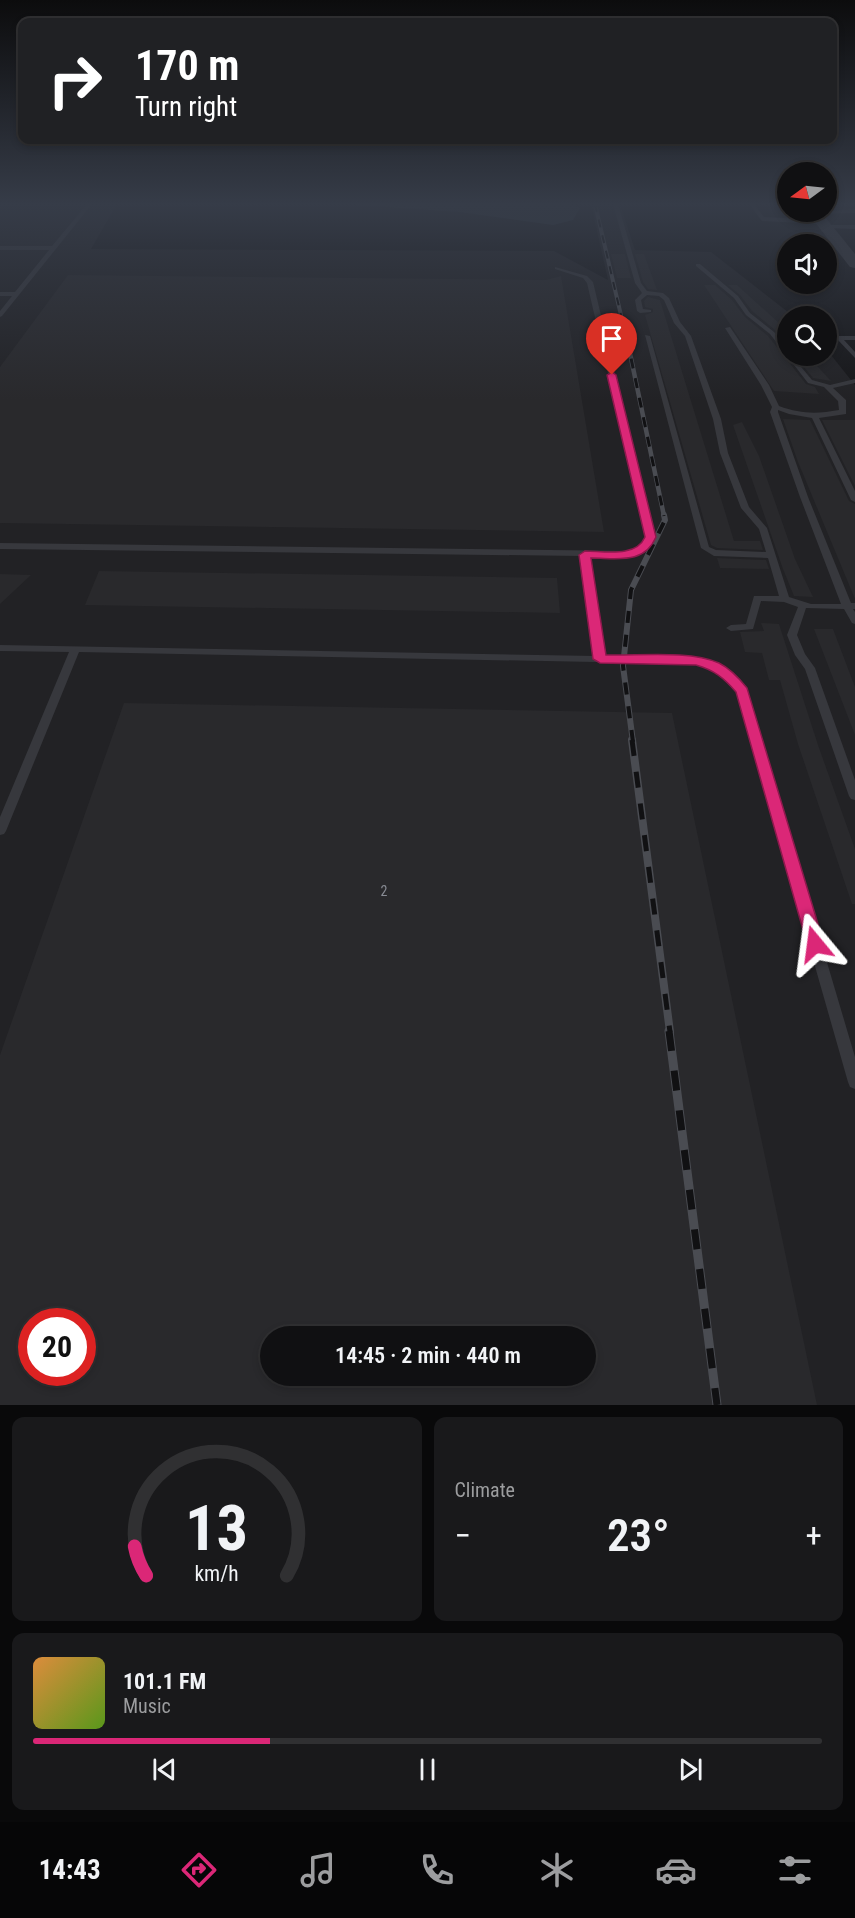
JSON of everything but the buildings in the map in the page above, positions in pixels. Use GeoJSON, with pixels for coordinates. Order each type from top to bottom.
{"type":"FeatureCollection","features":[{"type":"Feature","properties":{"kind":"lane"},"geometry":{"type":"LineString","coordinates":[[0,315],[36,270]]}},
{"type":"Feature","properties":{"kind":"lane"},"geometry":{"type":"LineString","coordinates":[[0,546],[634,554],[646,548],[650,537],[590,282],[585,277],[562,270]]}},
{"type":"Feature","properties":{"kind":"lane"},"geometry":{"type":"LineString","coordinates":[[634,270],[638,283],[645,293]]}},
{"type":"Feature","properties":{"kind":"lane"},"geometry":{"type":"LineString","coordinates":[[704,270],[736,297],[748,314],[777,340]]}},
{"type":"Feature","properties":{"kind":"lane"},"geometry":{"type":"LineString","coordinates":[[649,311],[640,310],[638,300],[645,293],[661,294],[667,299],[676,323],[688,336],[717,419],[724,453],[745,508],[763,528],[785,599]]}},
{"type":"Feature","properties":{"kind":"lane"},"geometry":{"type":"LineString","coordinates":[[0,294],[16,294]]}},
{"type":"Feature","properties":{"kind":"lane"},"geometry":{"type":"LineString","coordinates":[[728,328],[765,384],[776,407],[789,412],[815,416],[843,412],[842,400],[828,387],[810,382],[797,366]]}},
{"type":"Feature","properties":{"kind":"lane"},"geometry":{"type":"LineString","coordinates":[[647,336],[705,548],[714,553],[772,555]]}},
{"type":"Feature","properties":{"kind":"lane"},"geometry":{"type":"LineString","coordinates":[[855,338],[839,338],[855,356]]}},
{"type":"Feature","properties":{"kind":"lane"},"geometry":{"type":"LineString","coordinates":[[828,387],[855,381]]}},
{"type":"Feature","properties":{"kind":"lane"},"geometry":{"type":"LineString","coordinates":[[776,407],[774,412],[796,477],[851,606],[855,621]]}},
{"type":"Feature","properties":{"kind":"lane"},"geometry":{"type":"LineString","coordinates":[[815,416],[855,500]]}},
{"type":"Feature","properties":{"kind":"lane"},"geometry":{"type":"LineString","coordinates":[[585,555],[600,659]]}},
{"type":"Feature","properties":{"kind":"lane"},"geometry":{"type":"LineString","coordinates":[[731,628],[750,627],[757,598],[785,599],[802,607],[851,606]]}},
{"type":"Feature","properties":{"kind":"lane"},"geometry":{"type":"LineString","coordinates":[[802,607],[792,635],[800,655],[810,668],[855,796]]}},
{"type":"Feature","properties":{"kind":"lane"},"geometry":{"type":"LineString","coordinates":[[0,648],[697,661],[715,666],[730,676],[742,692],[855,1082]]}},
{"type":"Feature","properties":{"kind":"lane"},"geometry":{"type":"LineString","coordinates":[[0,831],[75,649]]}},
{"type":"Feature","properties":{"kind":"shaded area"},"geometry":{"type":"Polygon","coordinates":[[[0,270],[589,270],[608,280],[606,270],[734,270],[780,306],[777,306],[777,366],[837,366],[837,362],[855,385],[855,1405],[0,1405],[0,270]]]}},
{"type":"Feature","properties":{"kind":"railway"},"geometry":{"type":"LineString","coordinates":[[610,270],[627,341]]}},
{"type":"Feature","properties":{"kind":"railway"},"geometry":{"type":"LineString","coordinates":[[627,339],[664,516]]}},
{"type":"Feature","properties":{"kind":"railway"},"geometry":{"type":"LineString","coordinates":[[633,742],[623,666],[631,590],[665,520],[664,515]]}},
{"type":"Feature","properties":{"kind":"railway"},"geometry":{"type":"LineString","coordinates":[[632,740],[670,1032]]}},
{"type":"Feature","properties":{"kind":"railway"},"geometry":{"type":"LineString","coordinates":[[669,1031],[717,1405]]}},
{"type":"Feature","properties":{"kind":"route"},"geometry":{"type":"LineString","coordinates":[[612,375],[650,537],[646,548],[634,554],[585,555],[600,659],[697,661],[715,666],[730,676],[742,692],[815,944]]}}]}
